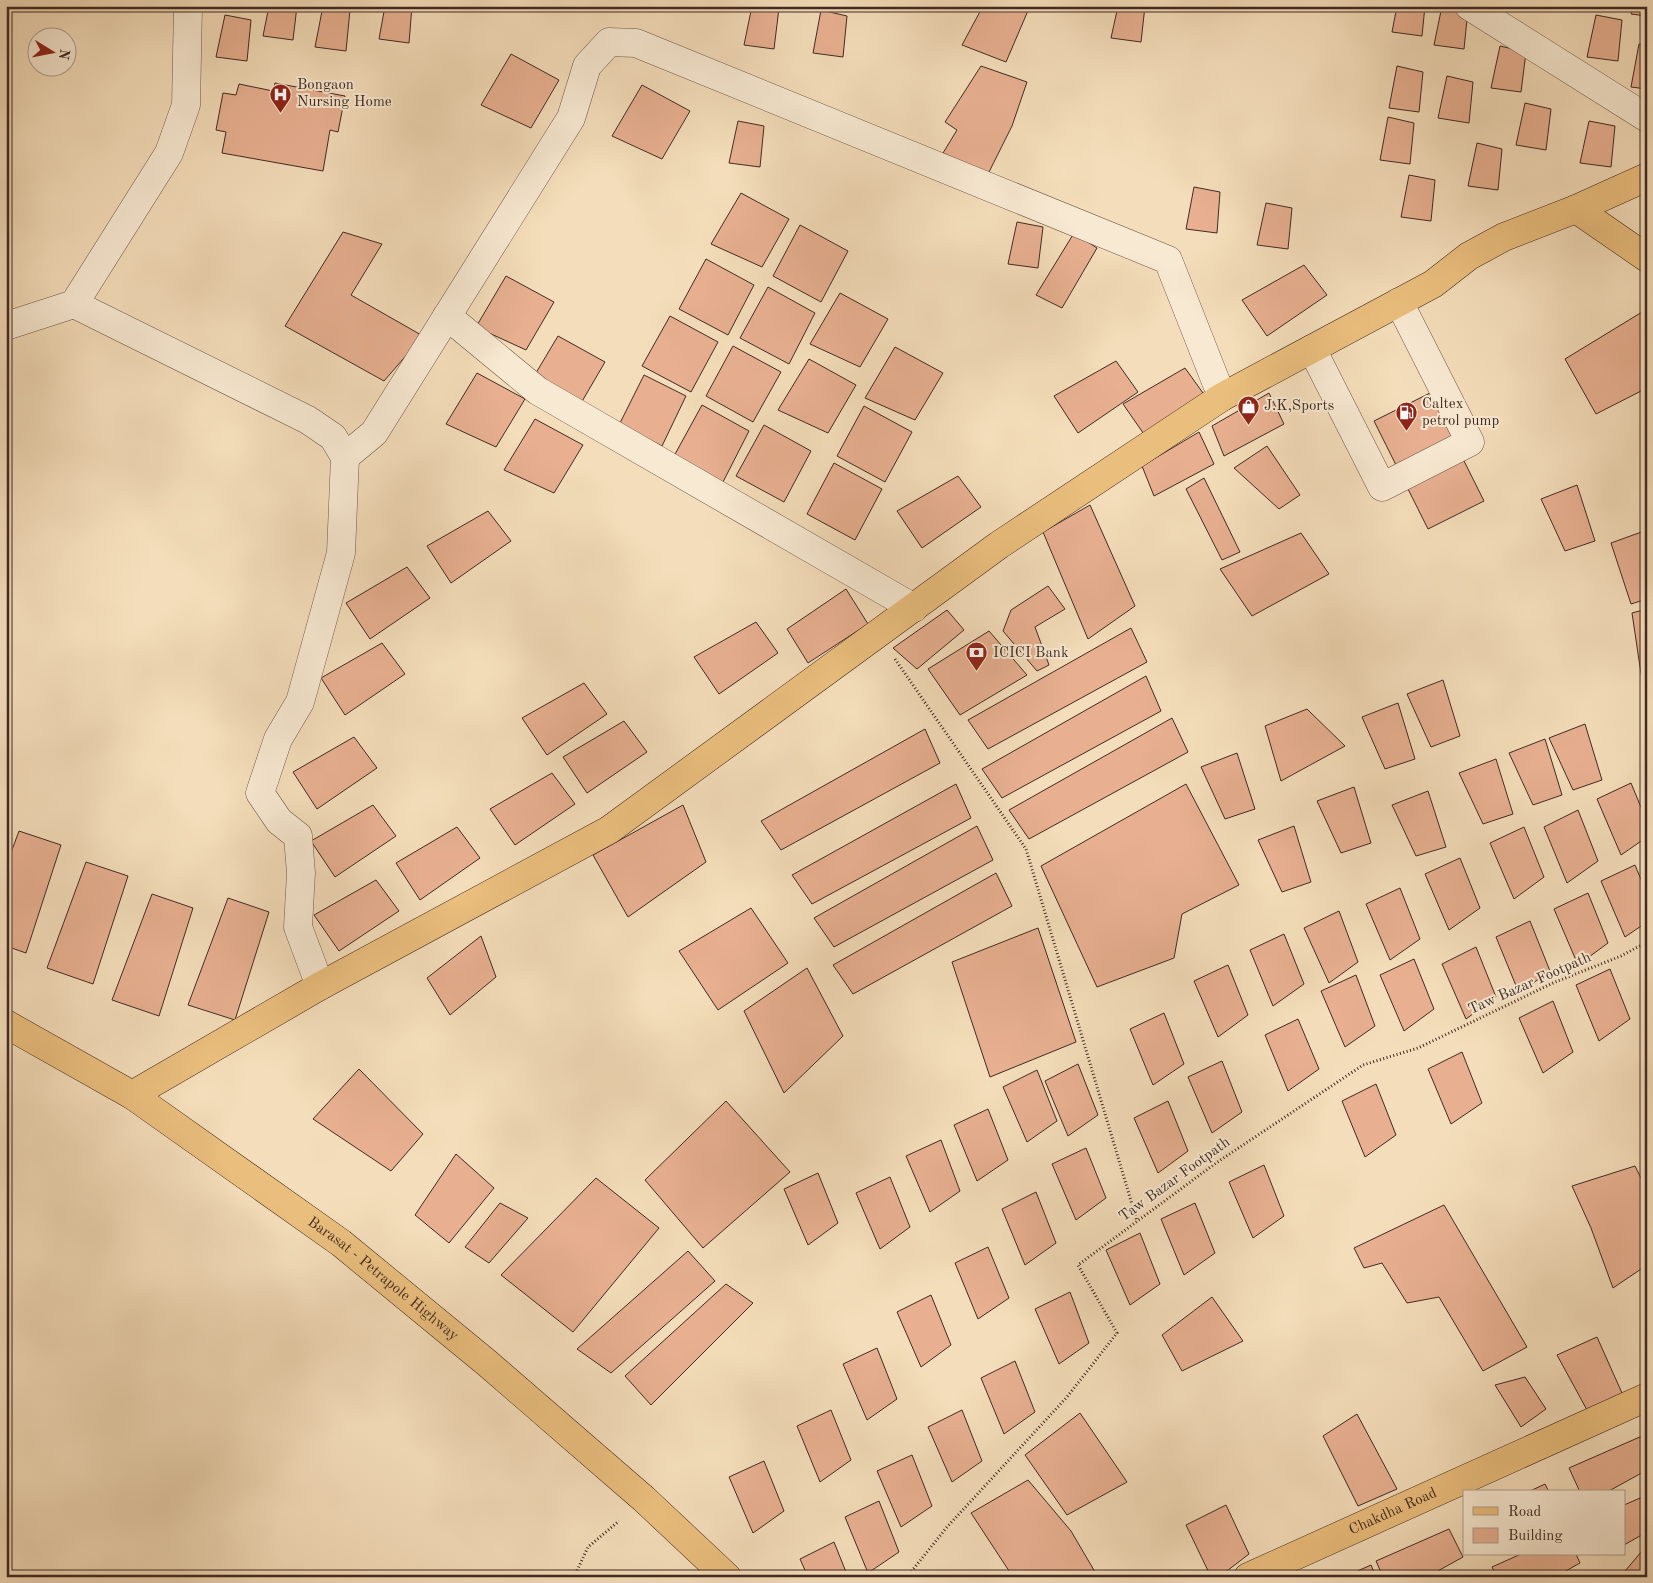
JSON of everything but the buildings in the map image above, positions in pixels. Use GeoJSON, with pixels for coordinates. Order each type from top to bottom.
{"type":"FeatureCollection","features":[{"type":"Feature","properties":{"kind":"main road"},"geometry":{"type":"LineString","coordinates":[[132,1095],[320,986],[609,830],[999,545],[1222,397],[1433,284],[1469,256],[1504,237],[1576,209],[1647,177]]}},
{"type":"Feature","properties":{"kind":"main road"},"geometry":{"type":"LineString","coordinates":[[1576,209],[1647,258]]}},
{"type":"Feature","properties":{"kind":"main road","name":"Barasat - Petrapole Highway"},"geometry":{"type":"LineString","coordinates":[[6,1024],[132,1095],[341,1243],[487,1363],[644,1499],[727,1577]]}},
{"type":"Feature","properties":{"kind":"main road","name":"Chakdha Road"},"geometry":{"type":"LineString","coordinates":[[1248,1577],[1647,1397]]}},
{"type":"Feature","properties":{"kind":"street"},"geometry":{"type":"LineString","coordinates":[[6,326],[74,304],[170,153],[186,105],[188,6]]}},
{"type":"Feature","properties":{"kind":"street"},"geometry":{"type":"LineString","coordinates":[[1470,6],[1647,118]]}},
{"type":"Feature","properties":{"kind":"street"},"geometry":{"type":"LineString","coordinates":[[345,456],[374,433],[571,118],[588,66],[610,42],[636,43],[1168,260],[1222,397]]}},
{"type":"Feature","properties":{"kind":"street"},"geometry":{"type":"LineString","coordinates":[[1312,349],[1382,487],[1470,442],[1399,302]]}},
{"type":"Feature","properties":{"kind":"street"},"geometry":{"type":"LineString","coordinates":[[74,304],[308,420],[333,437],[345,456],[341,553],[300,702],[278,740],[260,793],[279,821],[298,836],[301,873],[298,927],[320,986]]}},
{"type":"Feature","properties":{"kind":"street"},"geometry":{"type":"LineString","coordinates":[[447,316],[538,391],[914,608]]}},
{"type":"Feature","properties":{"kind":"path"},"geometry":{"type":"LineString","coordinates":[[878,634],[1026,849],[1137,1221]]}},
{"type":"Feature","properties":{"kind":"path","name":"Taw Bazar Footpath"},"geometry":{"type":"LineString","coordinates":[[907,1577],[947,1527],[1068,1397],[1117,1333],[1078,1265],[1216,1163],[1364,1065],[1418,1048],[1552,983],[1621,956],[1647,942]]}},
{"type":"Feature","properties":{"kind":"path"},"geometry":{"type":"LineString","coordinates":[[574,1577],[588,1547],[644,1499]]}},
{"type":"Feature","properties":{"kind":"place","name":"Bongaon Nursing Home"},"geometry":{"type":"Point","coordinates":[281,113]}},
{"type":"Feature","properties":{"kind":"place","name":"J.K,Sports"},"geometry":{"type":"Point","coordinates":[1248,425]}},
{"type":"Feature","properties":{"kind":"place","name":"Caltex petrol pump"},"geometry":{"type":"Point","coordinates":[1406,432]}},
{"type":"Feature","properties":{"kind":"place","name":"ICICI Bank"},"geometry":{"type":"Point","coordinates":[977,672]}}]}
